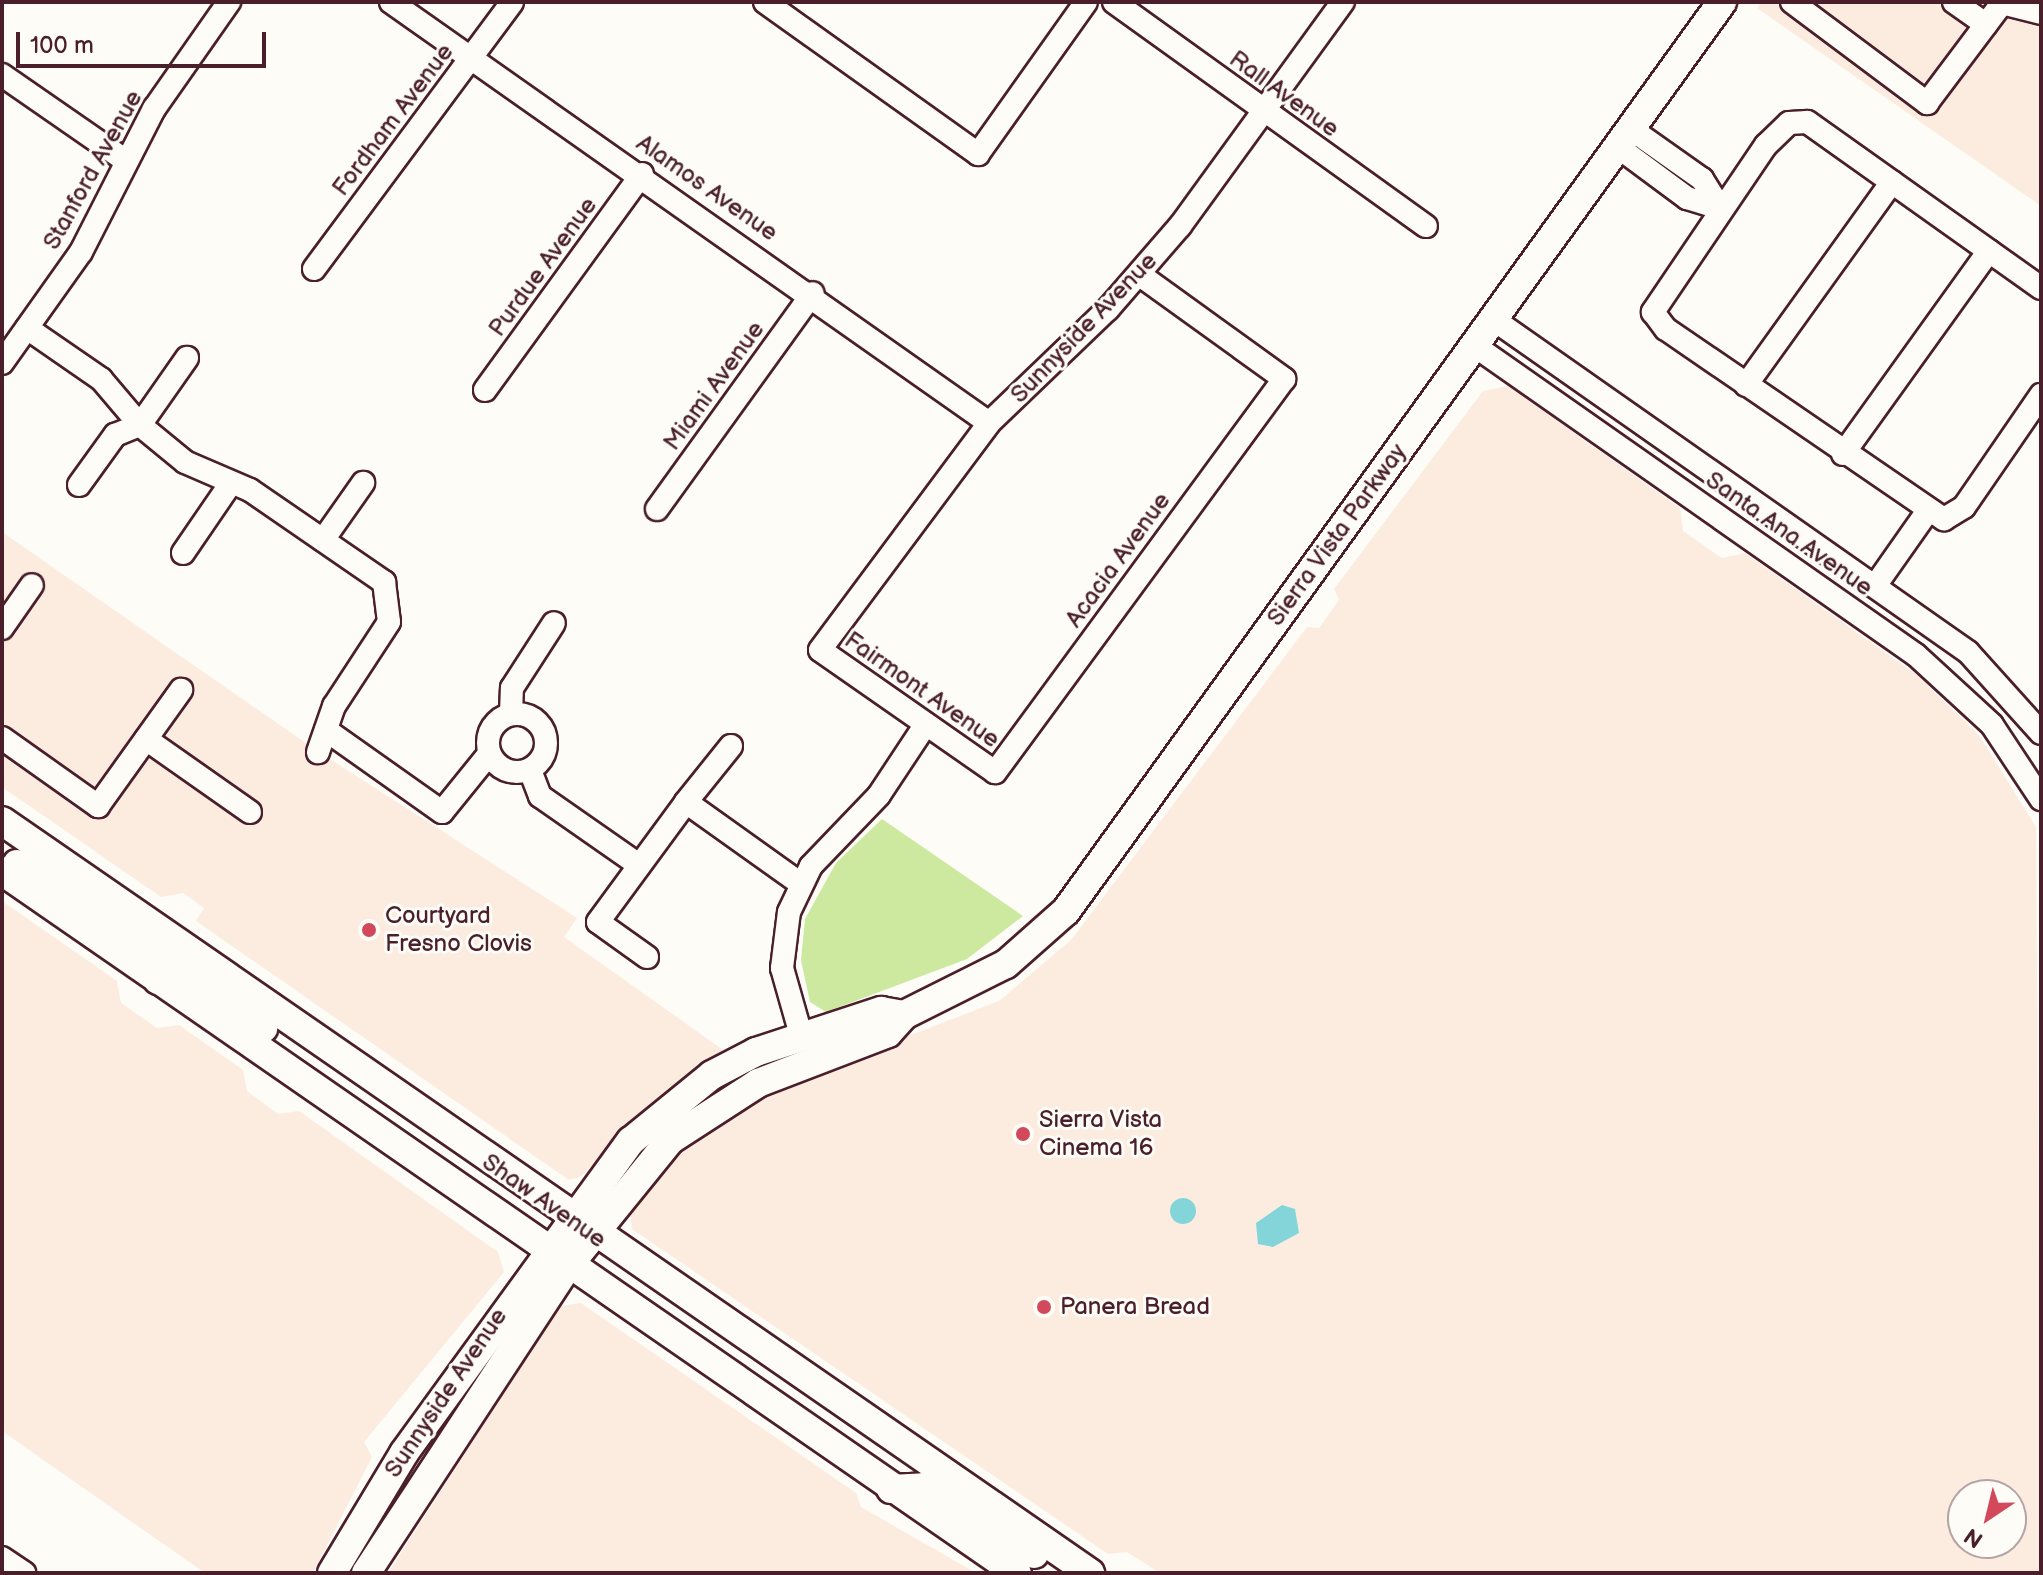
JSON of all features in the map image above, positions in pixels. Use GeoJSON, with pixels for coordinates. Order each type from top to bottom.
{"type":"FeatureCollection","features":[{"type":"Feature","properties":{"kind":"main road","name":"Sierra Vista Parkway"},"geometry":{"type":"LineString","coordinates":[[580,1226],[670,1140],[733,1096],[888,1033],[904,1015],[1006,964],[1066,911],[1722,2]]}},
{"type":"Feature","properties":{"kind":"main road","name":"Shaw Avenue"},"geometry":{"type":"LineString","coordinates":[[2,821],[580,1226],[1089,1573]]}},
{"type":"Feature","properties":{"kind":"main road"},"geometry":{"type":"LineString","coordinates":[[2,856],[160,957],[193,955]]}},
{"type":"Feature","properties":{"kind":"main road","name":"Shaw Avenue"},"geometry":{"type":"LineString","coordinates":[[2,871],[557,1258],[1017,1573]]}},
{"type":"Feature","properties":{"kind":"main road"},"geometry":{"type":"LineString","coordinates":[[158,980],[187,975],[306,1058],[414,1110]]}},
{"type":"Feature","properties":{"kind":"main road","name":"Sierra Vista Parkway"},"geometry":{"type":"LineString","coordinates":[[580,1226],[631,1141],[685,1094],[801,1035],[881,1011],[904,1015]]}},
{"type":"Feature","properties":{"kind":"main road"},"geometry":{"type":"LineString","coordinates":[[670,1140],[710,1094],[791,1053],[801,1035]]}},
{"type":"Feature","properties":{"kind":"main road","name":"Sunnyside Avenue"},"geometry":{"type":"LineString","coordinates":[[332,1573],[404,1453],[580,1226]]}},
{"type":"Feature","properties":{"kind":"main road","name":"Sunnyside Avenue"},"geometry":{"type":"LineString","coordinates":[[366,1573],[557,1258]]}},
{"type":"Feature","properties":{"kind":"main road"},"geometry":{"type":"LineString","coordinates":[[891,1489],[924,1487],[1020,1549],[1089,1573]]}},
{"type":"Feature","properties":{"kind":"street","name":"Stanford Avenue"},"geometry":{"type":"LineString","coordinates":[[2,363],[81,252],[126,161],[229,2]]}},
{"type":"Feature","properties":{"kind":"street","name":"Alamos Avenue"},"geometry":{"type":"LineString","coordinates":[[391,2],[813,293],[989,423]]}},
{"type":"Feature","properties":{"kind":"street","name":"Fordham Avenue"},"geometry":{"type":"LineString","coordinates":[[314,269],[512,2]]}},
{"type":"Feature","properties":{"kind":"street"},"geometry":{"type":"LineString","coordinates":[[765,2],[978,154],[1086,2]]}},
{"type":"Feature","properties":{"kind":"street","name":"Rall Avenue"},"geometry":{"type":"LineString","coordinates":[[1114,2],[1426,226]]}},
{"type":"Feature","properties":{"kind":"street","name":"Sunnyside Avenue"},"geometry":{"type":"LineString","coordinates":[[820,650],[989,423],[1140,275],[1343,2]]}},
{"type":"Feature","properties":{"kind":"street"},"geometry":{"type":"LineString","coordinates":[[1792,2],[1927,103],[2003,3],[2041,13]]}},
{"type":"Feature","properties":{"kind":"street"},"geometry":{"type":"LineString","coordinates":[[1954,2],[1986,24]]}},
{"type":"Feature","properties":{"kind":"street"},"geometry":{"type":"LineString","coordinates":[[2,75],[126,161]]}},
{"type":"Feature","properties":{"kind":"street"},"geometry":{"type":"LineString","coordinates":[[2041,288],[1807,122],[1789,123],[1720,208],[1653,312],[1746,385],[1927,512],[1944,519],[1964,507],[2041,395]]}},
{"type":"Feature","properties":{"kind":"street"},"geometry":{"type":"LineString","coordinates":[[1624,138],[1687,198],[1720,208]]}},
{"type":"Feature","properties":{"kind":"street","name":"Purdue Avenue"},"geometry":{"type":"LineString","coordinates":[[485,390],[642,174]]}},
{"type":"Feature","properties":{"kind":"street"},"geometry":{"type":"LineString","coordinates":[[1746,385],[1892,182]]}},
{"type":"Feature","properties":{"kind":"street"},"geometry":{"type":"LineString","coordinates":[[1843,454],[1989,251]]}},
{"type":"Feature","properties":{"kind":"street","name":"Acacia Avenue"},"geometry":{"type":"LineString","coordinates":[[995,772],[1284,379],[1140,275]]}},
{"type":"Feature","properties":{"kind":"street","name":"Miami Avenue"},"geometry":{"type":"LineString","coordinates":[[657,509],[813,293]]}},
{"type":"Feature","properties":{"kind":"street","name":"Santa Ana Avenue"},"geometry":{"type":"LineString","coordinates":[[1493,319],[1968,652],[2041,733]]}},
{"type":"Feature","properties":{"kind":"street"},"geometry":{"type":"LineString","coordinates":[[27,328],[101,379],[140,425],[185,462],[231,483],[384,582],[389,622],[326,730],[318,752]]}},
{"type":"Feature","properties":{"kind":"street","name":"Santa Ana Avenue"},"geometry":{"type":"LineString","coordinates":[[1475,346],[1943,676],[1992,725],[2041,799]]}},
{"type":"Feature","properties":{"kind":"street"},"geometry":{"type":"LineString","coordinates":[[79,485],[115,435],[140,425],[187,358]]}},
{"type":"Feature","properties":{"kind":"street"},"geometry":{"type":"LineString","coordinates":[[183,553],[231,483]]}},
{"type":"Feature","properties":{"kind":"street"},"geometry":{"type":"LineString","coordinates":[[323,540],[363,483]]}},
{"type":"Feature","properties":{"kind":"street"},"geometry":{"type":"LineString","coordinates":[[1875,586],[1927,512]]}},
{"type":"Feature","properties":{"kind":"street"},"geometry":{"type":"LineString","coordinates":[[2,628],[32,585]]}},
{"type":"Feature","properties":{"kind":"street"},"geometry":{"type":"LineString","coordinates":[[511,714],[512,688],[554,623]]}},
{"type":"Feature","properties":{"kind":"street","name":"Fairmont Avenue"},"geometry":{"type":"LineString","coordinates":[[820,650],[995,772]]}},
{"type":"Feature","properties":{"kind":"street"},"geometry":{"type":"LineString","coordinates":[[2,738],[98,806],[181,690]]}},
{"type":"Feature","properties":{"kind":"street"},"geometry":{"type":"LineString","coordinates":[[326,730],[442,812],[489,754],[494,724],[511,714],[531,717],[545,732],[546,750],[530,770]]}},
{"type":"Feature","properties":{"kind":"street"},"geometry":{"type":"LineString","coordinates":[[801,1035],[782,968],[789,912],[801,884],[879,795],[926,724]]}},
{"type":"Feature","properties":{"kind":"street"},"geometry":{"type":"LineString","coordinates":[[146,739],[250,812]]}},
{"type":"Feature","properties":{"kind":"street"},"geometry":{"type":"LineString","coordinates":[[647,957],[598,922],[731,746]]}},
{"type":"Feature","properties":{"kind":"street"},"geometry":{"type":"LineString","coordinates":[[489,754],[502,769],[530,770]]}},
{"type":"Feature","properties":{"kind":"street"},"geometry":{"type":"LineString","coordinates":[[530,770],[540,796],[639,865]]}},
{"type":"Feature","properties":{"kind":"street"},"geometry":{"type":"LineString","coordinates":[[686,802],[801,884]]}},
{"type":"Feature","properties":{"kind":"street"},"geometry":{"type":"LineString","coordinates":[[2,1558],[24,1573]]}},
{"type":"Feature","properties":{"kind":"shaded area"},"geometry":{"type":"Polygon","coordinates":[[[1761,2],[2041,2],[2041,206],[1757,8],[1761,2]]]}},
{"type":"Feature","properties":{"kind":"shaded area"},"geometry":{"type":"Polygon","coordinates":[[[1508,386],[1680,508],[1683,531],[1722,558],[1745,553],[1917,675],[1979,735],[2036,827],[2041,1573],[1160,1573],[1127,1552],[1108,1554],[632,1229],[630,1209],[643,1185],[692,1137],[781,1085],[999,1001],[1071,940],[1307,627],[1319,628],[1339,600],[1334,589],[1483,391],[1508,386]]]}},
{"type":"Feature","properties":{"kind":"shaded area"},"geometry":{"type":"Polygon","coordinates":[[[2,532],[313,748],[577,918],[564,937],[726,1052],[639,1114],[582,1176],[569,1180],[196,921],[204,908],[183,893],[161,897],[2,787],[2,532]]]}},
{"type":"Feature","properties":{"kind":"shaded area"},"geometry":{"type":"Polygon","coordinates":[[[2,901],[117,981],[121,1003],[157,1028],[179,1025],[243,1070],[247,1091],[278,1114],[299,1111],[498,1252],[504,1272],[364,1442],[372,1457],[313,1573],[205,1573],[2,1431],[2,901]]]}},
{"type":"Feature","properties":{"kind":"shaded area"},"geometry":{"type":"Polygon","coordinates":[[[581,1303],[856,1493],[861,1507],[976,1573],[388,1573],[560,1306],[581,1303]]]}},
{"type":"Feature","properties":{"kind":"green space"},"geometry":{"type":"Polygon","coordinates":[[[882,819],[1023,916],[967,959],[826,1012],[810,1002],[801,960],[805,919],[836,863],[882,819]]]}},
{"type":"Feature","properties":{"kind":"water"},"geometry":{"type":"Polygon","coordinates":[[[1183,1198],[1192,1202],[1196,1211],[1192,1220],[1183,1224],[1174,1220],[1170,1211],[1174,1202],[1183,1198]]]}},
{"type":"Feature","properties":{"kind":"water"},"geometry":{"type":"Polygon","coordinates":[[[1282,1205],[1295,1209],[1299,1233],[1273,1247],[1258,1244],[1256,1223],[1282,1205]]]}},
{"type":"Feature","properties":{"kind":"place","name":"Courtyard Fresno Clovis"},"geometry":{"type":"Point","coordinates":[369,930]}},
{"type":"Feature","properties":{"kind":"place","name":"Sierra Vista Cinema 16"},"geometry":{"type":"Point","coordinates":[1023,1134]}},
{"type":"Feature","properties":{"kind":"place","name":"Panera Bread"},"geometry":{"type":"Point","coordinates":[1044,1307]}}]}
